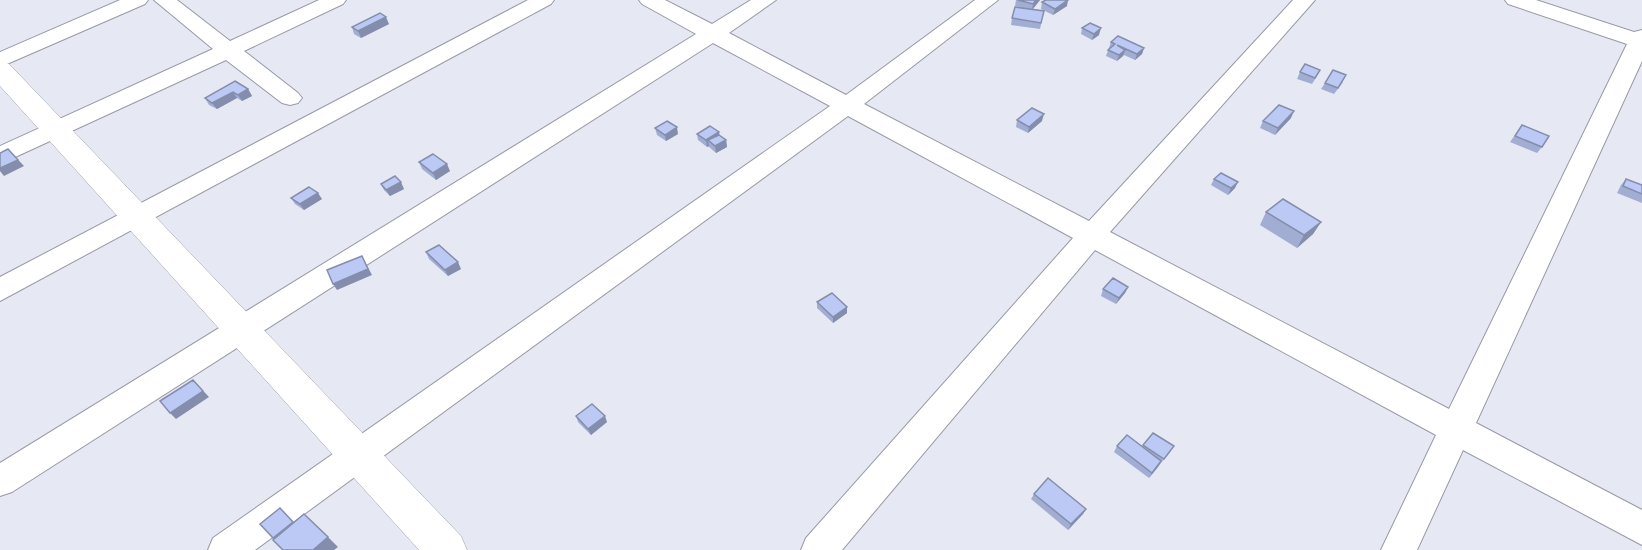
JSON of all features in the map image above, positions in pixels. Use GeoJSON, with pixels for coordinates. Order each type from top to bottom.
{"type":"FeatureCollection","features":[{"type":"Feature","properties":{"kind":"street"},"geometry":{"type":"LineString","coordinates":[[0,60],[138,0]]}},
{"type":"Feature","properties":{"kind":"street"},"geometry":{"type":"LineString","coordinates":[[164,0],[290,98]]}},
{"type":"Feature","properties":{"kind":"street"},"geometry":{"type":"LineString","coordinates":[[0,156],[336,0]]}},
{"type":"Feature","properties":{"kind":"street"},"geometry":{"type":"LineString","coordinates":[[0,290],[544,0]]}},
{"type":"Feature","properties":{"kind":"street"},"geometry":{"type":"LineString","coordinates":[[649,0],[1094,234],[1642,528]]}},
{"type":"Feature","properties":{"kind":"street"},"geometry":{"type":"LineString","coordinates":[[0,480],[766,0]]}},
{"type":"Feature","properties":{"kind":"street"},"geometry":{"type":"LineString","coordinates":[[226,550],[849,104],[988,0]]}},
{"type":"Feature","properties":{"kind":"street"},"geometry":{"type":"LineString","coordinates":[[819,550],[1094,234],[1305,0]]}},
{"type":"Feature","properties":{"kind":"street"},"geometry":{"type":"LineString","coordinates":[[1399,550],[1641,40],[1515,0]]}},
{"type":"Feature","properties":{"kind":"street"},"geometry":{"type":"LineString","coordinates":[[0,70],[446,550]]}},
{"type":"Feature","properties":{"kind":"building"},"geometry":{"type":"Polygon","coordinates":[[[1018,0],[1036,0],[1033,4],[1018,0]]]}},
{"type":"Feature","properties":{"kind":"building"},"geometry":{"type":"Polygon","coordinates":[[[1068,0],[1055,9],[1042,2],[1068,0]]]}},
{"type":"Feature","properties":{"kind":"building"},"geometry":{"type":"Polygon","coordinates":[[[1015,7],[1044,11],[1041,23],[1012,18],[1015,7]]]}},
{"type":"Feature","properties":{"kind":"building"},"geometry":{"type":"Polygon","coordinates":[[[380,13],[386,17],[358,31],[352,27],[380,13]]]}},
{"type":"Feature","properties":{"kind":"building"},"geometry":{"type":"Polygon","coordinates":[[[1090,23],[1101,28],[1094,34],[1082,28],[1090,23]]]}},
{"type":"Feature","properties":{"kind":"building"},"geometry":{"type":"Polygon","coordinates":[[[1118,36],[1144,48],[1137,54],[1117,45],[1125,50],[1119,55],[1108,50],[1115,44],[1111,42],[1118,36]]]}},
{"type":"Feature","properties":{"kind":"building"},"geometry":{"type":"Polygon","coordinates":[[[1305,64],[1320,70],[1315,78],[1300,72],[1305,64]]]}},
{"type":"Feature","properties":{"kind":"building"},"geometry":{"type":"Polygon","coordinates":[[[1333,70],[1346,75],[1338,88],[1325,83],[1333,70]]]}},
{"type":"Feature","properties":{"kind":"building"},"geometry":{"type":"Polygon","coordinates":[[[235,81],[248,89],[238,95],[233,92],[212,103],[205,98],[235,81]]]}},
{"type":"Feature","properties":{"kind":"building"},"geometry":{"type":"Polygon","coordinates":[[[1279,105],[1294,111],[1278,128],[1263,121],[1279,105]]]}},
{"type":"Feature","properties":{"kind":"building"},"geometry":{"type":"Polygon","coordinates":[[[1032,108],[1044,114],[1029,127],[1017,120],[1032,108]]]}},
{"type":"Feature","properties":{"kind":"building"},"geometry":{"type":"Polygon","coordinates":[[[667,121],[677,127],[665,135],[655,128],[667,121]]]}},
{"type":"Feature","properties":{"kind":"building"},"geometry":{"type":"Polygon","coordinates":[[[1522,125],[1549,136],[1542,147],[1515,136],[1522,125]]]}},
{"type":"Feature","properties":{"kind":"building"},"geometry":{"type":"Polygon","coordinates":[[[710,126],[719,132],[706,140],[697,134],[710,126]]]}},
{"type":"Feature","properties":{"kind":"building"},"geometry":{"type":"Polygon","coordinates":[[[719,135],[726,140],[715,146],[708,140],[719,135]]]}},
{"type":"Feature","properties":{"kind":"building"},"geometry":{"type":"Polygon","coordinates":[[[8,149],[18,160],[0,168],[0,153],[8,149]]]}},
{"type":"Feature","properties":{"kind":"building"},"geometry":{"type":"Polygon","coordinates":[[[433,154],[447,164],[433,173],[419,162],[433,154]]]}},
{"type":"Feature","properties":{"kind":"building"},"geometry":{"type":"Polygon","coordinates":[[[1221,173],[1238,182],[1231,188],[1214,179],[1221,173]]]}},
{"type":"Feature","properties":{"kind":"building"},"geometry":{"type":"Polygon","coordinates":[[[395,176],[401,182],[386,190],[381,184],[395,176]]]}},
{"type":"Feature","properties":{"kind":"building"},"geometry":{"type":"Polygon","coordinates":[[[1626,179],[1642,185],[1642,194],[1623,186],[1626,179]]]}},
{"type":"Feature","properties":{"kind":"building"},"geometry":{"type":"Polygon","coordinates":[[[309,187],[318,193],[300,204],[291,198],[309,187]]]}},
{"type":"Feature","properties":{"kind":"building"},"geometry":{"type":"Polygon","coordinates":[[[1283,199],[1321,222],[1304,235],[1266,212],[1283,199]]]}},
{"type":"Feature","properties":{"kind":"building"},"geometry":{"type":"Polygon","coordinates":[[[439,245],[458,262],[445,270],[426,252],[439,245]]]}},
{"type":"Feature","properties":{"kind":"building"},"geometry":{"type":"Polygon","coordinates":[[[362,256],[368,269],[333,284],[327,270],[362,256]]]}},
{"type":"Feature","properties":{"kind":"building"},"geometry":{"type":"Polygon","coordinates":[[[1113,278],[1128,287],[1119,298],[1103,289],[1113,278]]]}},
{"type":"Feature","properties":{"kind":"building"},"geometry":{"type":"Polygon","coordinates":[[[832,293],[847,307],[833,317],[817,302],[832,293]]]}},
{"type":"Feature","properties":{"kind":"building"},"geometry":{"type":"Polygon","coordinates":[[[193,380],[203,391],[170,413],[160,401],[193,380]]]}},
{"type":"Feature","properties":{"kind":"building"},"geometry":{"type":"Polygon","coordinates":[[[592,404],[605,416],[588,429],[576,416],[592,404]]]}},
{"type":"Feature","properties":{"kind":"building"},"geometry":{"type":"Polygon","coordinates":[[[1153,433],[1174,446],[1164,459],[1143,445],[1153,433]]]}},
{"type":"Feature","properties":{"kind":"building"},"geometry":{"type":"Polygon","coordinates":[[[1127,435],[1161,461],[1152,473],[1117,446],[1127,435]]]}},
{"type":"Feature","properties":{"kind":"building"},"geometry":{"type":"Polygon","coordinates":[[[1048,478],[1086,509],[1071,524],[1034,494],[1048,478]]]}},
{"type":"Feature","properties":{"kind":"building"},"geometry":{"type":"Polygon","coordinates":[[[280,508],[293,522],[273,538],[260,524],[280,508]]]}},
{"type":"Feature","properties":{"kind":"building"},"geometry":{"type":"Polygon","coordinates":[[[304,514],[328,537],[313,550],[283,550],[273,540],[304,514]]]}}]}
